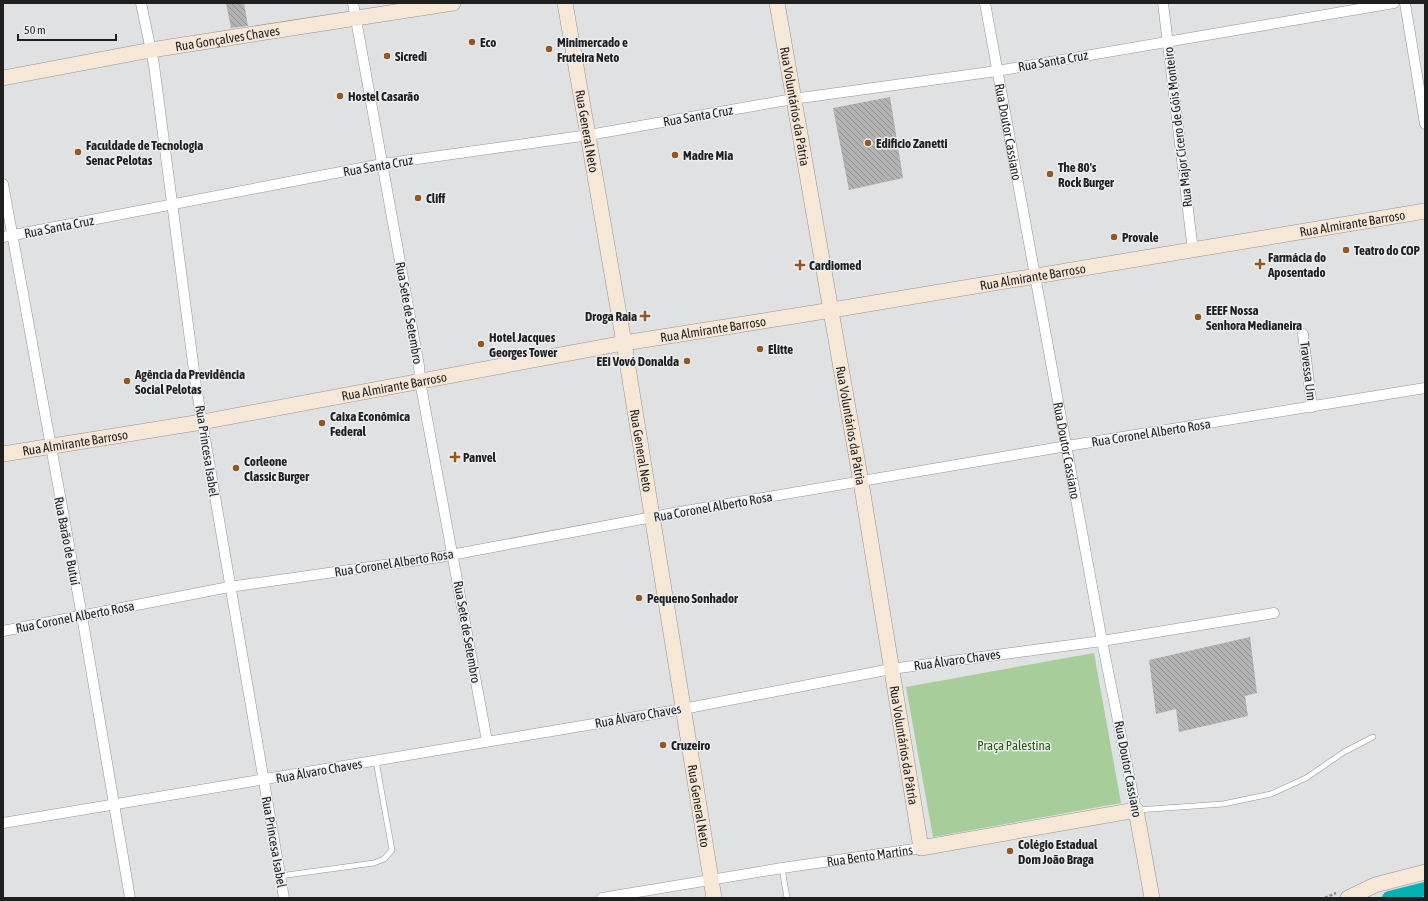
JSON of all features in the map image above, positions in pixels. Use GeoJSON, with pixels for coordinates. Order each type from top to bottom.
{"type":"FeatureCollection","features":[{"type":"Feature","properties":{"kind":"street","name":"Rua Princesa Isabel"},"geometry":{"type":"LineString","coordinates":[[141,3],[151,50],[202,422],[229,588],[284,898]]}},
{"type":"Feature","properties":{"kind":"street","name":"Rua Sete de Setembro"},"geometry":{"type":"LineString","coordinates":[[353,3],[419,366],[420,381],[487,741]]}},
{"type":"Feature","properties":{"kind":"street","name":"Rua Gonçalves Chaves"},"geometry":{"type":"LineString","coordinates":[[3,78],[151,50],[453,3]]}},
{"type":"Feature","properties":{"kind":"street","name":"Rua General Neto"},"geometry":{"type":"LineString","coordinates":[[565,3],[624,343],[714,898]]}},
{"type":"Feature","properties":{"kind":"street","name":"Rua Voluntários da Pátria"},"geometry":{"type":"LineString","coordinates":[[777,3],[832,310],[921,848]]}},
{"type":"Feature","properties":{"kind":"street","name":"Rua Doutor Cassiano"},"geometry":{"type":"LineString","coordinates":[[985,3],[1102,641],[1152,898]]}},
{"type":"Feature","properties":{"kind":"street","name":"Rua Major Cícero de Góis Monteiro"},"geometry":{"type":"LineString","coordinates":[[1163,3],[1192,251]]}},
{"type":"Feature","properties":{"kind":"street","name":"Rua Santa Cruz"},"geometry":{"type":"LineString","coordinates":[[8,237],[382,164],[589,135],[793,99],[997,71],[1394,3]]}},
{"type":"Feature","properties":{"kind":"street"},"geometry":{"type":"LineString","coordinates":[[1405,3],[1425,124]]}},
{"type":"Feature","properties":{"kind":"street","name":"Rua Barão de Butuí"},"geometry":{"type":"LineString","coordinates":[[3,184],[8,237],[82,616],[130,898]]}},
{"type":"Feature","properties":{"kind":"street","name":"Rua Almirante Barroso"},"geometry":{"type":"LineString","coordinates":[[3,454],[202,422],[624,343],[1192,251],[1425,211]]}},
{"type":"Feature","properties":{"kind":"street","name":"Travessa Um"},"geometry":{"type":"LineString","coordinates":[[1303,334],[1312,407]]}},
{"type":"Feature","properties":{"kind":"street","name":"Rua Coronel Alberto Rosa"},"geometry":{"type":"LineString","coordinates":[[3,631],[229,588],[453,555],[652,517],[1067,446],[1425,388]]}},
{"type":"Feature","properties":{"kind":"street","name":"Rua Álvaro Chaves"},"geometry":{"type":"LineString","coordinates":[[3,823],[683,709],[891,669],[1102,641],[1274,613]]}},
{"type":"Feature","properties":{"kind":"street","name":"Rua Bento Martins"},"geometry":{"type":"LineString","coordinates":[[602,898],[782,868],[921,848],[1136,810]]}},
{"type":"Feature","properties":{"kind":"street"},"geometry":{"type":"LineString","coordinates":[[1348,898],[1375,885],[1425,872]]}},
{"type":"Feature","properties":{"kind":"lane"},"geometry":{"type":"LineString","coordinates":[[1136,810],[1223,804],[1271,794],[1306,778],[1344,752],[1373,737]]}},
{"type":"Feature","properties":{"kind":"lane"},"geometry":{"type":"LineString","coordinates":[[280,876],[374,864],[384,859],[392,850],[376,760]]}},
{"type":"Feature","properties":{"kind":"lane"},"geometry":{"type":"LineString","coordinates":[[782,868],[786,898]]}},
{"type":"Feature","properties":{"kind":"green space","name":"Praça Palestina"},"geometry":{"type":"Polygon","coordinates":[[[1094,653],[1121,803],[933,837],[906,687],[1094,653]]]}},
{"type":"Feature","properties":{"kind":"building"},"geometry":{"type":"Polygon","coordinates":[[[226,3],[244,3],[248,26],[231,28],[226,3]]]}},
{"type":"Feature","properties":{"kind":"building","name":"Edificio Zanetti"},"geometry":{"type":"Polygon","coordinates":[[[890,97],[903,178],[849,190],[833,108],[890,97]]]}},
{"type":"Feature","properties":{"kind":"building"},"geometry":{"type":"Polygon","coordinates":[[[1250,637],[1257,693],[1245,696],[1248,716],[1179,732],[1176,709],[1156,714],[1149,660],[1250,637]]]}},
{"type":"Feature","properties":{"kind":"waterway"},"geometry":{"type":"LineString","coordinates":[[1389,898],[1425,889]]}},
{"type":"Feature","properties":{"kind":"place","name":"Eco"},"geometry":{"type":"Point","coordinates":[472,42]}},
{"type":"Feature","properties":{"kind":"place","name":"Minimercado e Fruteira Neto"},"geometry":{"type":"Point","coordinates":[549,49]}},
{"type":"Feature","properties":{"kind":"place","name":"Sicredi"},"geometry":{"type":"Point","coordinates":[387,56]}},
{"type":"Feature","properties":{"kind":"place","name":"Hostel Casarão"},"geometry":{"type":"Point","coordinates":[340,96]}},
{"type":"Feature","properties":{"kind":"place","name":"Edificio Zanetti"},"geometry":{"type":"Point","coordinates":[868,143]}},
{"type":"Feature","properties":{"kind":"place","name":"Faculdade de Tecnologia Senac Pelotas"},"geometry":{"type":"Point","coordinates":[78,152]}},
{"type":"Feature","properties":{"kind":"place","name":"Madre Mia"},"geometry":{"type":"Point","coordinates":[675,155]}},
{"type":"Feature","properties":{"kind":"place","name":"The 80's Rock Burger"},"geometry":{"type":"Point","coordinates":[1050,174]}},
{"type":"Feature","properties":{"kind":"place","name":"Cliff"},"geometry":{"type":"Point","coordinates":[418,198]}},
{"type":"Feature","properties":{"kind":"place","name":"Provale"},"geometry":{"type":"Point","coordinates":[1114,237]}},
{"type":"Feature","properties":{"kind":"place","name":"Teatro do COP"},"geometry":{"type":"Point","coordinates":[1346,250]}},
{"type":"Feature","properties":{"kind":"place","name":"Farmácia do Aposentado"},"geometry":{"type":"Point","coordinates":[1260,264]}},
{"type":"Feature","properties":{"kind":"place","name":"Cardiomed"},"geometry":{"type":"Point","coordinates":[800,265]}},
{"type":"Feature","properties":{"kind":"place","name":"Droga Raia"},"geometry":{"type":"Point","coordinates":[645,316]}},
{"type":"Feature","properties":{"kind":"place","name":"EEEF Nossa Senhora Medianeira"},"geometry":{"type":"Point","coordinates":[1198,317]}},
{"type":"Feature","properties":{"kind":"place","name":"Hotel Jacques Georges Tower"},"geometry":{"type":"Point","coordinates":[481,344]}},
{"type":"Feature","properties":{"kind":"place","name":"Elitte"},"geometry":{"type":"Point","coordinates":[760,349]}},
{"type":"Feature","properties":{"kind":"place","name":"EEI Vovó Donalda"},"geometry":{"type":"Point","coordinates":[687,361]}},
{"type":"Feature","properties":{"kind":"place","name":"Agência da Previdência Social Pelotas"},"geometry":{"type":"Point","coordinates":[127,381]}},
{"type":"Feature","properties":{"kind":"place","name":"Caixa Econômica Federal"},"geometry":{"type":"Point","coordinates":[322,423]}},
{"type":"Feature","properties":{"kind":"place","name":"Panvel"},"geometry":{"type":"Point","coordinates":[455,457]}},
{"type":"Feature","properties":{"kind":"place","name":"Corleone Classic Burger"},"geometry":{"type":"Point","coordinates":[236,468]}},
{"type":"Feature","properties":{"kind":"place","name":"Pequeno Sonhador"},"geometry":{"type":"Point","coordinates":[639,598]}},
{"type":"Feature","properties":{"kind":"place","name":"Cruzeiro"},"geometry":{"type":"Point","coordinates":[663,745]}},
{"type":"Feature","properties":{"kind":"place","name":"Colégio Estadual Dom João Braga"},"geometry":{"type":"Point","coordinates":[1010,851]}}]}
